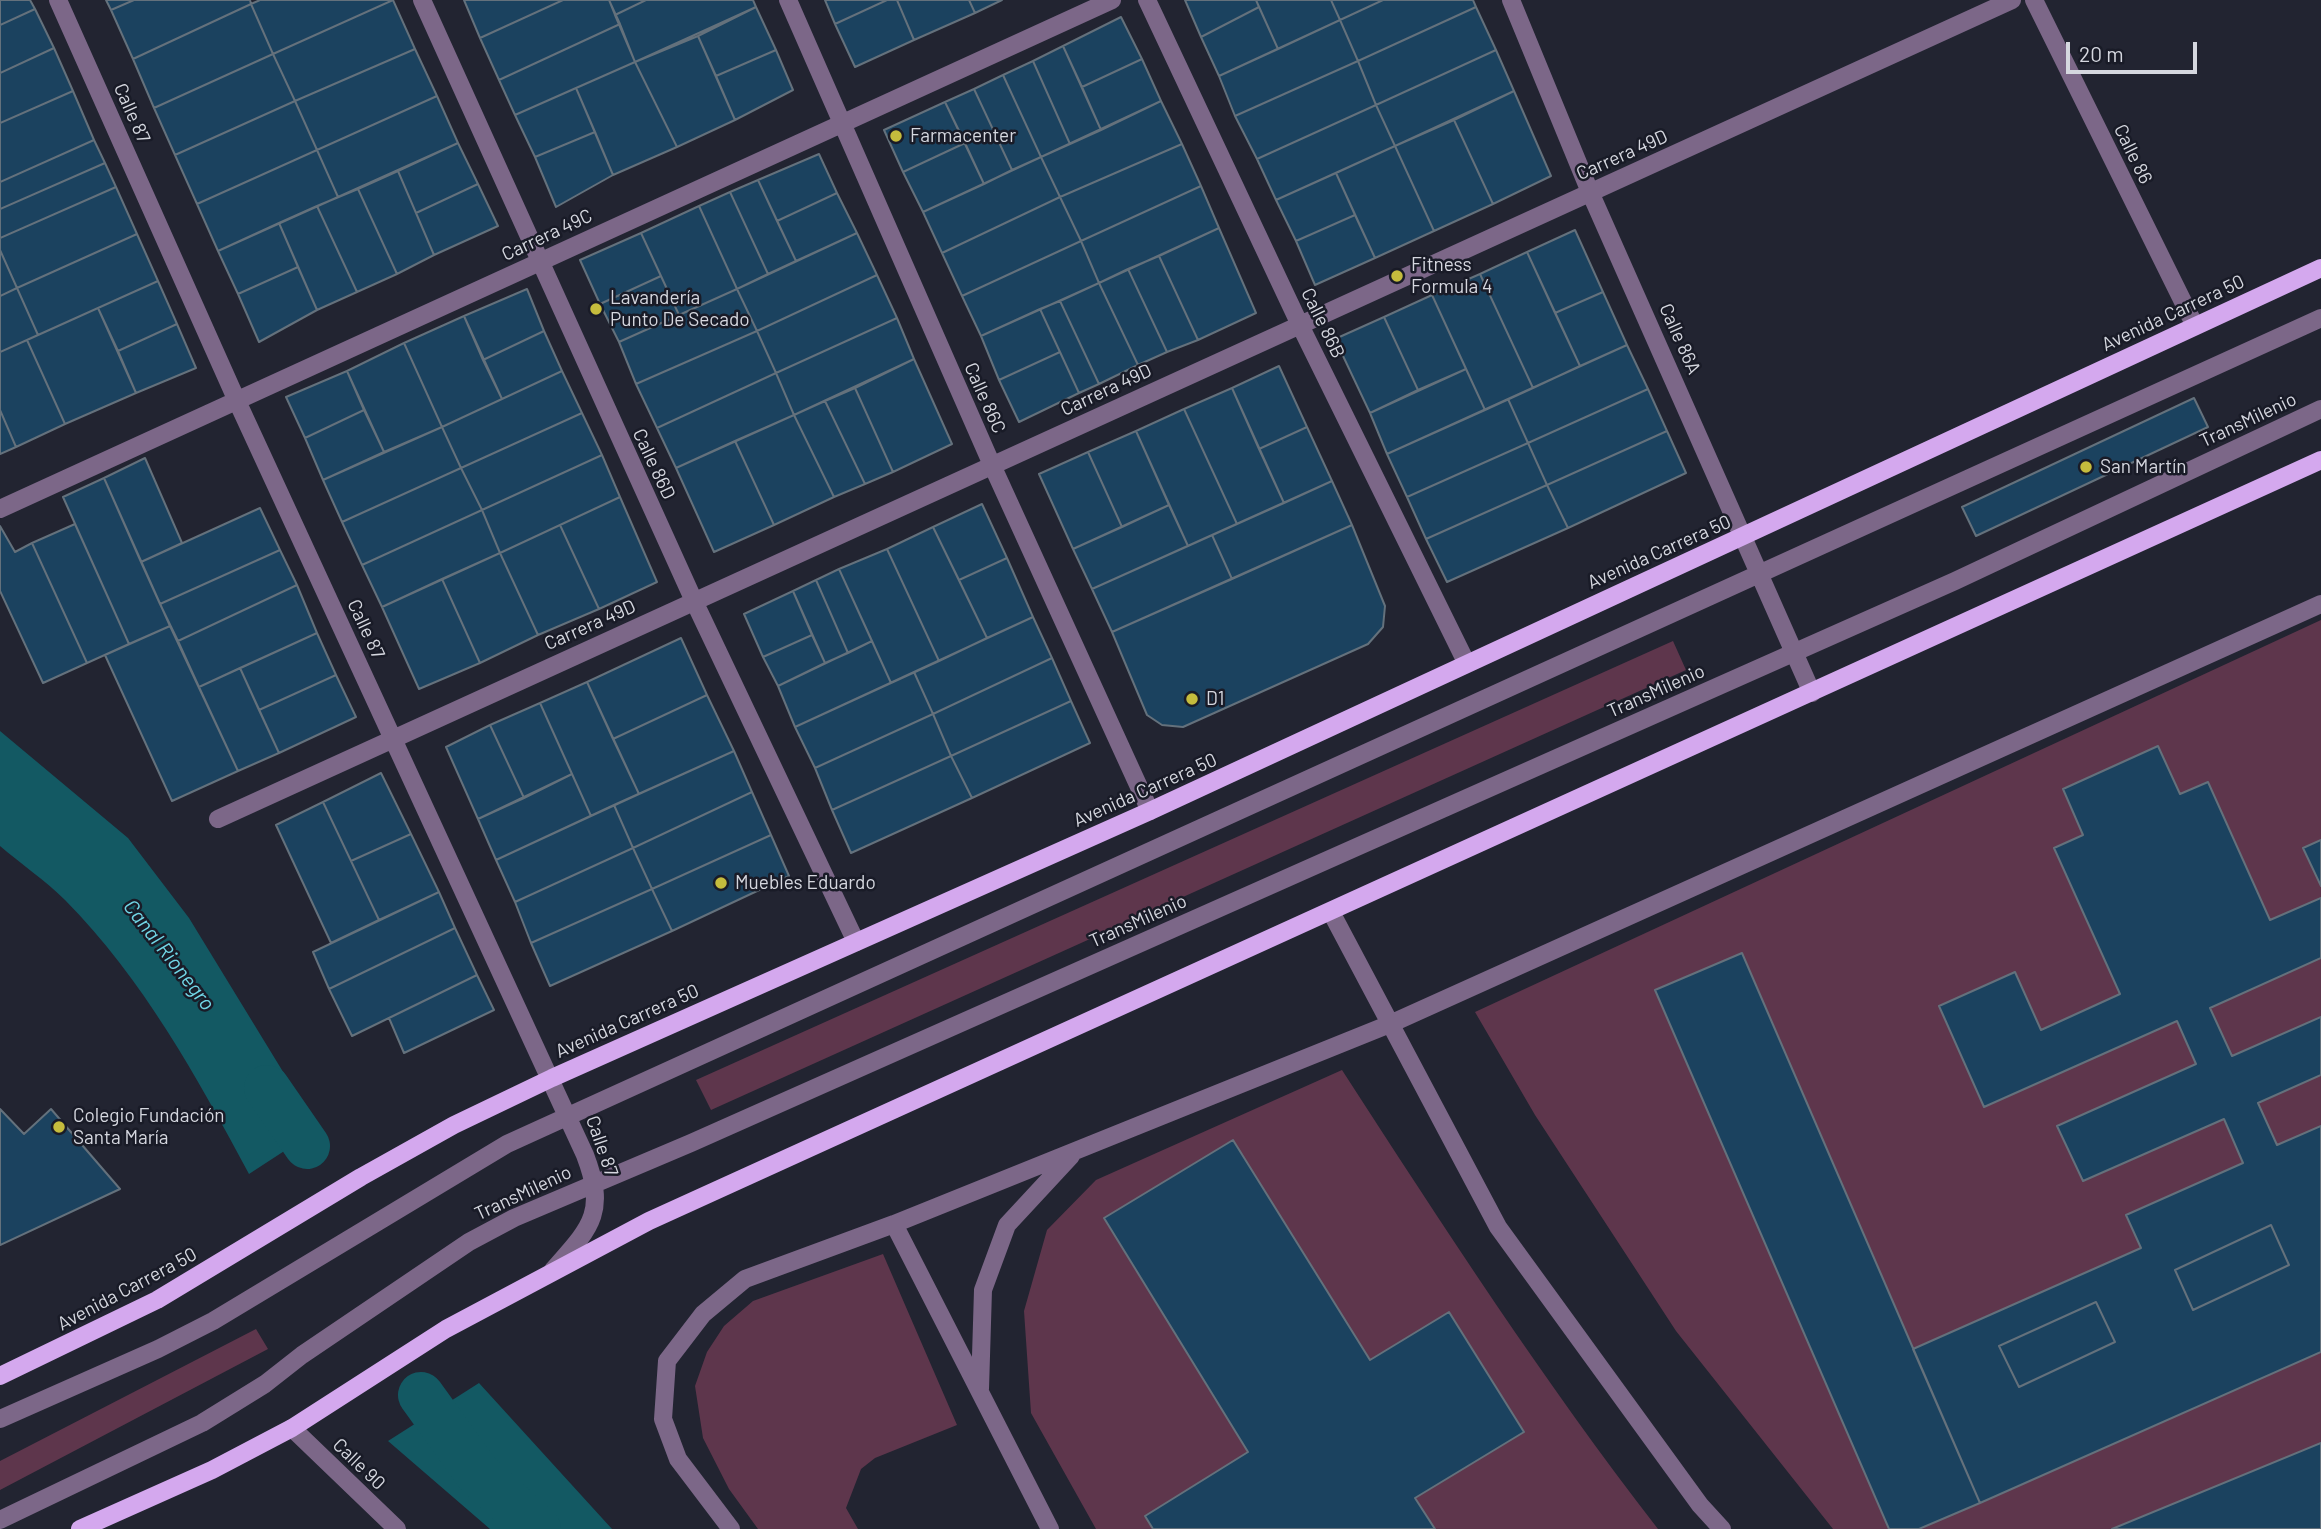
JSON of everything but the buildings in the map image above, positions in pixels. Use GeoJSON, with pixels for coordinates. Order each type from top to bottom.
{"type":"FeatureCollection","features":[{"type":"Feature","properties":{"kind":"main road","name":"Avenida Carrera 50"},"geometry":{"type":"LineString","coordinates":[[0,1376],[157,1300],[361,1177],[454,1125],[552,1078],[1150,811],[1466,662],[1744,537],[2321,268]]}},
{"type":"Feature","properties":{"kind":"main road"},"geometry":{"type":"LineString","coordinates":[[80,1529],[212,1470],[292,1428],[446,1329],[553,1270],[713,1191],[2321,460]]}},
{"type":"Feature","properties":{"kind":"street","name":"Calle 87"},"geometry":{"type":"LineString","coordinates":[[58,0],[237,401],[552,1078],[596,1182],[597,1203],[590,1224],[553,1270]]}},
{"type":"Feature","properties":{"kind":"street","name":"Calle 86D"},"geometry":{"type":"LineString","coordinates":[[422,0],[538,262],[694,601],[856,942]]}},
{"type":"Feature","properties":{"kind":"street","name":"Calle 86C"},"geometry":{"type":"LineString","coordinates":[[788,0],[992,465],[1150,811]]}},
{"type":"Feature","properties":{"kind":"street","name":"Carrera 49C"},"geometry":{"type":"LineString","coordinates":[[0,509],[1112,0]]}},
{"type":"Feature","properties":{"kind":"street","name":"Calle 86B"},"geometry":{"type":"LineString","coordinates":[[1147,0],[1300,325],[1466,662]]}},
{"type":"Feature","properties":{"kind":"street","name":"Calle 86A"},"geometry":{"type":"LineString","coordinates":[[1511,0],[1590,192],[1812,693]]}},
{"type":"Feature","properties":{"kind":"street","name":"Carrera 49D"},"geometry":{"type":"LineString","coordinates":[[218,819],[2012,0]]}},
{"type":"Feature","properties":{"kind":"street","name":"Calle 86"},"geometry":{"type":"LineString","coordinates":[[2034,0],[2195,326]]}},
{"type":"Feature","properties":{"kind":"street"},"geometry":{"type":"LineString","coordinates":[[0,1419],[158,1349],[213,1321],[507,1144],[2321,318]]}},
{"type":"Feature","properties":{"kind":"street","name":"TransMilenio"},"geometry":{"type":"LineString","coordinates":[[0,1520],[202,1423],[265,1384],[390,1294],[469,1242],[514,1218],[691,1143],[1955,581],[2321,409]]}},
{"type":"Feature","properties":{"kind":"street"},"geometry":{"type":"LineString","coordinates":[[731,1529],[678,1459],[663,1419],[667,1361],[702,1314],[745,1279],[894,1224],[1390,1024],[2321,604]]}},
{"type":"Feature","properties":{"kind":"street"},"geometry":{"type":"LineString","coordinates":[[1331,912],[1498,1227],[1700,1505],[1722,1529]]}},
{"type":"Feature","properties":{"kind":"street"},"geometry":{"type":"LineString","coordinates":[[980,1394],[983,1290],[1007,1225],[1075,1151]]}},
{"type":"Feature","properties":{"kind":"street"},"geometry":{"type":"LineString","coordinates":[[894,1224],[1051,1529]]}},
{"type":"Feature","properties":{"kind":"street","name":"Calle 90"},"geometry":{"type":"LineString","coordinates":[[292,1428],[397,1529]]}},
{"type":"Feature","properties":{"kind":"shaded area"},"geometry":{"type":"Polygon","coordinates":[[[2321,620],[2321,1529],[1833,1529],[1676,1331],[1535,1115],[1475,1012],[2321,620]]]}},
{"type":"Feature","properties":{"kind":"shaded area"},"geometry":{"type":"Polygon","coordinates":[[[1673,641],[1686,670],[711,1110],[696,1080],[1673,641]]]}},
{"type":"Feature","properties":{"kind":"shaded area"},"geometry":{"type":"Polygon","coordinates":[[[1342,1070],[1535,1360],[1658,1529],[1096,1529],[1031,1413],[1024,1311],[1047,1230],[1096,1180],[1342,1070]]]}},
{"type":"Feature","properties":{"kind":"shaded area"},"geometry":{"type":"Polygon","coordinates":[[[883,1254],[957,1425],[875,1458],[861,1469],[846,1508],[858,1529],[758,1529],[729,1489],[703,1438],[695,1386],[707,1352],[724,1326],[753,1301],[883,1254]]]}},
{"type":"Feature","properties":{"kind":"shaded area"},"geometry":{"type":"Polygon","coordinates":[[[256,1329],[268,1349],[0,1490],[0,1461],[256,1329]]]}},
{"type":"Feature","properties":{"kind":"water"},"geometry":{"type":"Polygon","coordinates":[[[0,731],[128,838],[189,918],[318,1129],[249,1174],[167,1030],[119,962],[65,900],[0,846],[0,731]]]}},
{"type":"Feature","properties":{"kind":"water"},"geometry":{"type":"Polygon","coordinates":[[[479,1383],[612,1529],[490,1529],[388,1441],[479,1383]]]}},
{"type":"Feature","properties":{"kind":"waterway","name":"Canal Rionegro"},"geometry":{"type":"LineString","coordinates":[[267,1088],[307,1146]]}},
{"type":"Feature","properties":{"kind":"waterway","name":"Canal Rionegro"},"geometry":{"type":"LineString","coordinates":[[421,1395],[478,1474],[538,1529]]}},
{"type":"Feature","properties":{"kind":"place","name":"Farmacenter"},"geometry":{"type":"Point","coordinates":[896,136]}},
{"type":"Feature","properties":{"kind":"place","name":"Fitness Formula 4"},"geometry":{"type":"Point","coordinates":[1397,276]}},
{"type":"Feature","properties":{"kind":"place","name":"Lavandería Punto De Secado"},"geometry":{"type":"Point","coordinates":[596,309]}},
{"type":"Feature","properties":{"kind":"place","name":"San Martín"},"geometry":{"type":"Point","coordinates":[2086,467]}},
{"type":"Feature","properties":{"kind":"place","name":"D1"},"geometry":{"type":"Point","coordinates":[1192,699]}},
{"type":"Feature","properties":{"kind":"place","name":"Muebles Eduardo"},"geometry":{"type":"Point","coordinates":[721,883]}},
{"type":"Feature","properties":{"kind":"place","name":"Colegio Fundación Santa María"},"geometry":{"type":"Point","coordinates":[59,1127]}}]}
